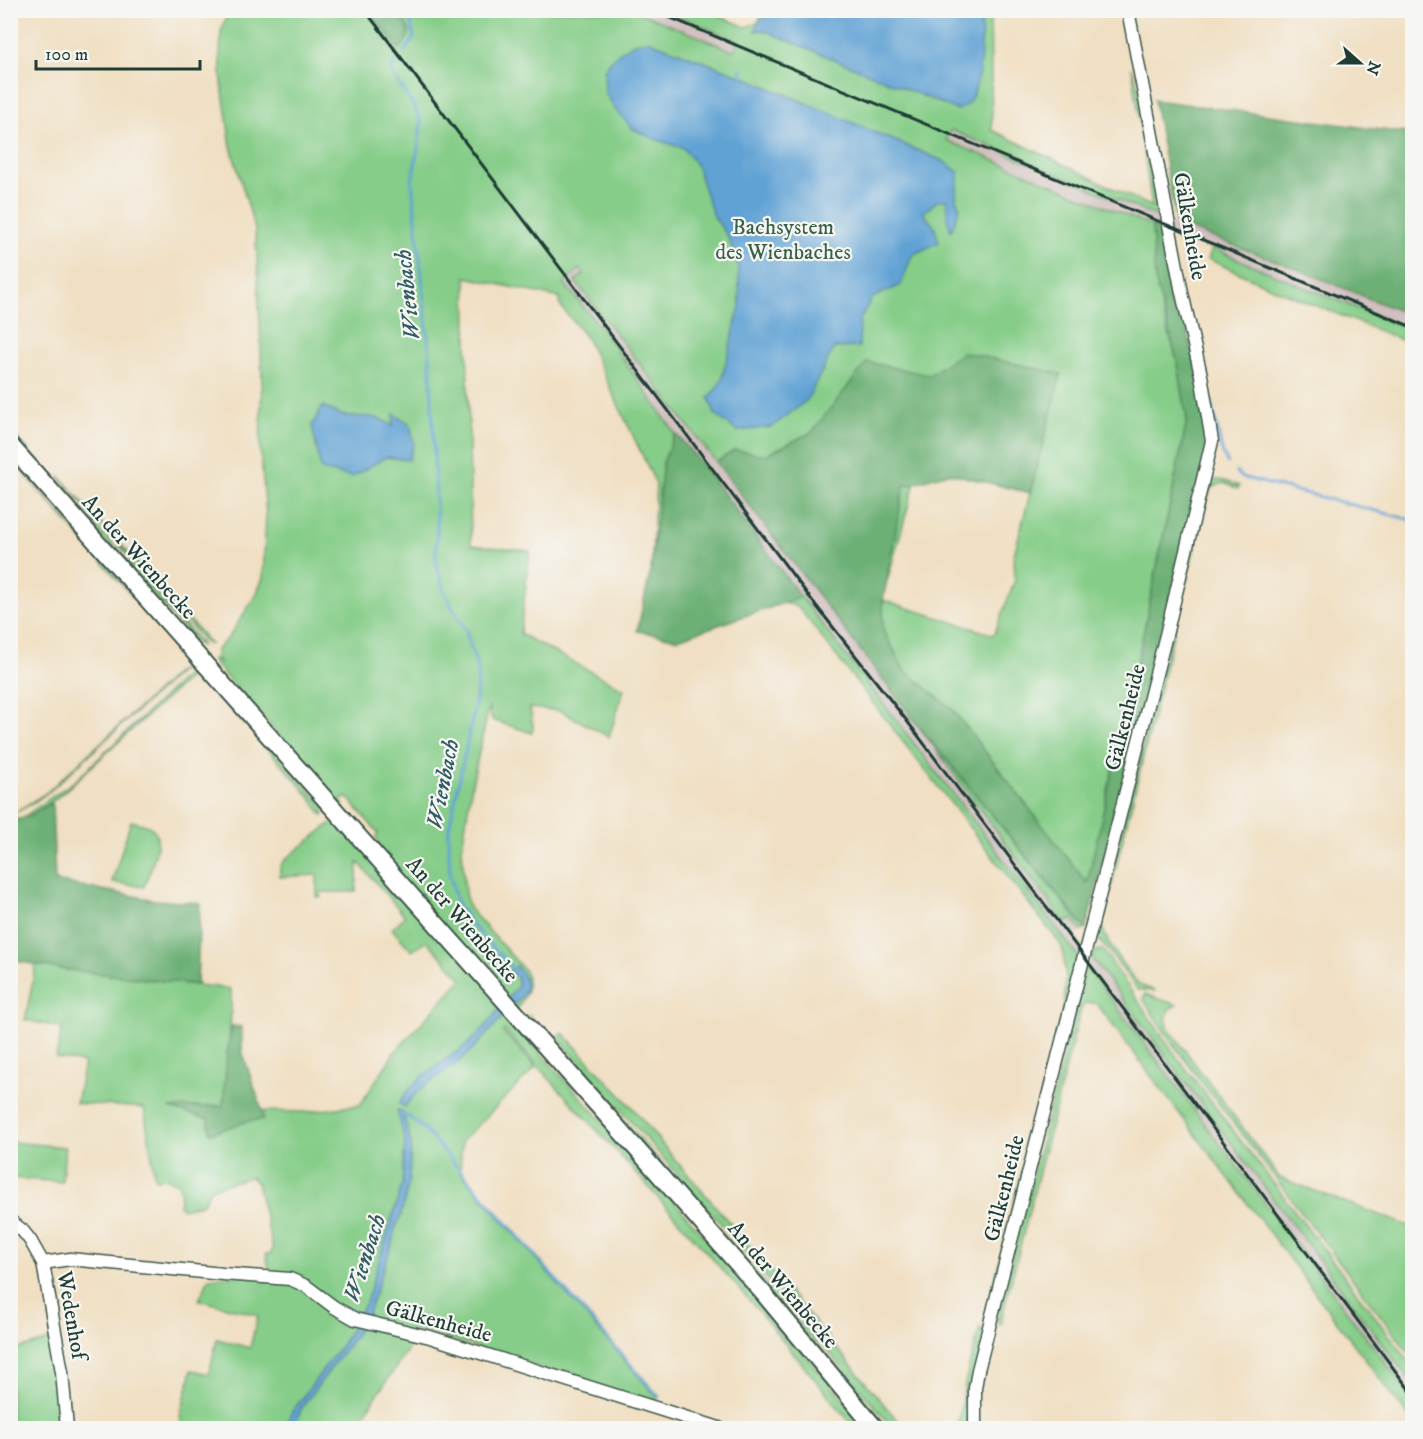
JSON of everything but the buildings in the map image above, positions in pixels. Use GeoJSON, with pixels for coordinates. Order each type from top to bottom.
{"type":"FeatureCollection","features":[{"type":"Feature","properties":{"kind":"street","name":"Gälkenheide"},"geometry":{"type":"LineString","coordinates":[[975,1428],[974,1399],[978,1370],[1167,631],[1212,441],[1201,375],[1182,293],[1128,10]]}},
{"type":"Feature","properties":{"kind":"street","name":"An der Wienbecke"},"geometry":{"type":"LineString","coordinates":[[10,445],[764,1294],[875,1428]]}},
{"type":"Feature","properties":{"kind":"street","name":"Wedenhof"},"geometry":{"type":"LineString","coordinates":[[10,1221],[30,1240],[43,1263],[62,1372],[67,1428]]}},
{"type":"Feature","properties":{"kind":"street","name":"Gälkenheide"},"geometry":{"type":"LineString","coordinates":[[43,1263],[70,1259],[223,1274],[280,1277],[306,1286],[352,1317],[369,1323],[430,1337],[719,1428]]}},
{"type":"Feature","properties":{"kind":"shaded area"},"geometry":{"type":"Polygon","coordinates":[[[640,11],[666,11],[1163,219],[1412,316],[1412,330],[1195,240],[1189,251],[1178,246],[1177,235],[640,11]]]}},
{"type":"Feature","properties":{"kind":"shaded area"},"geometry":{"type":"Polygon","coordinates":[[[573,261],[584,274],[575,281],[910,715],[1065,923],[1072,919],[1082,931],[1076,937],[1412,1383],[1412,1398],[1220,1141],[801,597],[701,463],[675,433],[602,329],[557,274],[573,261]]]}},
{"type":"Feature","properties":{"kind":"green space","name":"Bachsystem des Wienbaches"},"geometry":{"type":"Polygon","coordinates":[[[775,10],[990,11],[992,130],[1152,207],[1132,68],[1138,84],[1163,219],[951,130],[946,140],[1152,226],[1162,310],[1178,364],[1187,421],[1139,654],[1087,884],[952,709],[904,670],[883,630],[883,600],[994,635],[1015,580],[1014,555],[1061,374],[947,368],[874,628],[727,456],[716,462],[575,281],[584,274],[580,269],[564,283],[602,329],[675,433],[663,463],[651,570],[656,484],[586,337],[559,304],[560,298],[466,277],[471,545],[530,551],[520,634],[624,689],[609,737],[561,711],[530,708],[532,733],[492,720],[489,707],[472,784],[462,847],[465,893],[469,908],[525,971],[527,991],[510,1020],[644,1166],[868,1428],[855,1428],[751,1302],[620,1155],[504,1030],[503,1032],[536,1067],[462,1141],[460,1172],[658,1398],[653,1404],[418,1329],[411,1345],[355,1428],[182,1428],[180,1416],[192,1370],[209,1374],[217,1339],[250,1348],[258,1315],[199,1300],[209,1278],[270,1272],[266,1254],[271,1253],[273,1249],[257,1183],[251,1177],[211,1188],[203,1203],[183,1209],[179,1205],[181,1192],[178,1183],[165,1178],[155,1179],[144,1108],[76,1103],[84,1063],[56,1058],[62,1028],[25,1020],[36,964],[231,989],[230,1033],[223,1106],[171,1108],[209,1119],[210,1133],[262,1119],[262,1111],[305,1112],[360,1105],[394,1053],[462,979],[427,941],[412,951],[392,929],[405,916],[358,862],[356,892],[321,892],[321,897],[317,897],[317,875],[280,877],[280,866],[287,858],[330,824],[337,824],[376,845],[379,845],[376,838],[378,833],[347,797],[340,801],[344,805],[342,806],[214,663],[213,658],[219,662],[216,650],[229,637],[256,595],[263,578],[266,515],[260,448],[262,376],[255,229],[231,147],[222,84],[221,32],[228,11],[636,11],[734,51],[738,41],[666,11],[707,11],[746,27],[763,21],[759,20],[762,11],[768,11],[766,18],[775,10]]]}},
{"type":"Feature","properties":{"kind":"green space"},"geometry":{"type":"Polygon","coordinates":[[[370,11],[398,11],[409,30],[407,39],[399,49],[370,11]]]}},
{"type":"Feature","properties":{"kind":"green space"},"geometry":{"type":"Polygon","coordinates":[[[1154,100],[1412,134],[1412,316],[1289,266],[1176,224],[1154,100]]]}},
{"type":"Feature","properties":{"kind":"green space"},"geometry":{"type":"Polygon","coordinates":[[[1152,226],[1164,231],[1197,371],[1209,442],[1086,929],[910,715],[716,462],[735,450],[765,455],[812,432],[867,362],[929,375],[963,352],[1061,374],[1030,493],[949,473],[904,486],[883,600],[883,630],[904,670],[952,709],[1087,883],[1139,654],[1187,421],[1178,364],[1155,280],[1152,226]]]}},
{"type":"Feature","properties":{"kind":"green space"},"geometry":{"type":"Polygon","coordinates":[[[1212,248],[1412,330],[1412,344],[1277,290],[1208,259],[1212,248]]]}},
{"type":"Feature","properties":{"kind":"green space"},"geometry":{"type":"Polygon","coordinates":[[[10,430],[202,646],[196,643],[11,436],[10,430]]]}},
{"type":"Feature","properties":{"kind":"green space"},"geometry":{"type":"Polygon","coordinates":[[[675,433],[701,463],[801,597],[678,639],[637,631],[651,570],[663,463],[675,433]]]}},
{"type":"Feature","properties":{"kind":"green space"},"geometry":{"type":"Polygon","coordinates":[[[12,459],[191,658],[188,664],[51,790],[11,815],[46,793],[186,662],[185,656],[21,470],[16,468],[11,470],[12,459]]]}},
{"type":"Feature","properties":{"kind":"green space"},"geometry":{"type":"Polygon","coordinates":[[[60,477],[211,644],[207,644],[60,477]]]}},
{"type":"Feature","properties":{"kind":"green space"},"geometry":{"type":"Polygon","coordinates":[[[1222,480],[1239,486],[1238,489],[1223,483],[1211,488],[1204,510],[1102,924],[1112,947],[1131,975],[1142,986],[1156,991],[1138,990],[1108,950],[1095,937],[1206,491],[1209,483],[1222,480]]]}},
{"type":"Feature","properties":{"kind":"green space"},"geometry":{"type":"Polygon","coordinates":[[[801,597],[1078,956],[987,1325],[984,1321],[1064,1005],[1066,976],[1062,946],[799,608],[779,603],[801,597]]]}},
{"type":"Feature","properties":{"kind":"green space"},"geometry":{"type":"Polygon","coordinates":[[[191,671],[196,671],[66,790],[25,819],[25,816],[76,780],[191,671]]]}},
{"type":"Feature","properties":{"kind":"green space"},"geometry":{"type":"Polygon","coordinates":[[[196,671],[203,672],[325,807],[323,816],[285,768],[196,671]]]}},
{"type":"Feature","properties":{"kind":"green space"},"geometry":{"type":"Polygon","coordinates":[[[910,715],[1086,929],[1082,931],[1072,919],[1065,923],[910,715]]]}},
{"type":"Feature","properties":{"kind":"green space"},"geometry":{"type":"Polygon","coordinates":[[[52,802],[55,881],[155,900],[200,903],[197,985],[61,969],[11,960],[11,822],[25,816],[26,818],[52,802]]]}},
{"type":"Feature","properties":{"kind":"green space"},"geometry":{"type":"Polygon","coordinates":[[[131,821],[148,826],[156,834],[154,857],[144,887],[112,882],[131,821]]]}},
{"type":"Feature","properties":{"kind":"green space"},"geometry":{"type":"Polygon","coordinates":[[[1098,950],[1103,950],[1174,1053],[1412,1365],[1412,1383],[1091,957],[1098,950]]]}},
{"type":"Feature","properties":{"kind":"green space"},"geometry":{"type":"Polygon","coordinates":[[[1086,966],[1412,1398],[1412,1421],[1096,1003],[1086,1003],[1081,1008],[1000,1325],[997,1322],[1086,966]]]}},
{"type":"Feature","properties":{"kind":"green space"},"geometry":{"type":"Polygon","coordinates":[[[1145,994],[1177,1005],[1170,1008],[1166,1019],[1169,1029],[1280,1178],[1412,1227],[1412,1357],[1173,1044],[1143,999],[1145,994]]]}},
{"type":"Feature","properties":{"kind":"green space"},"geometry":{"type":"Polygon","coordinates":[[[528,1015],[546,1032],[676,1180],[888,1428],[883,1428],[528,1015]]]}},
{"type":"Feature","properties":{"kind":"green space"},"geometry":{"type":"Polygon","coordinates":[[[232,1026],[242,1027],[242,1051],[263,1119],[248,1121],[210,1133],[209,1119],[169,1108],[223,1106],[227,1053],[232,1026]]]}},
{"type":"Feature","properties":{"kind":"green space"},"geometry":{"type":"Polygon","coordinates":[[[563,1033],[632,1107],[904,1428],[893,1428],[729,1233],[556,1036],[563,1033]]]}},
{"type":"Feature","properties":{"kind":"green space"},"geometry":{"type":"Polygon","coordinates":[[[11,1142],[65,1147],[62,1182],[11,1178],[11,1142]]]}},
{"type":"Feature","properties":{"kind":"green space"},"geometry":{"type":"Polygon","coordinates":[[[980,1327],[984,1333],[970,1428],[957,1428],[968,1370],[980,1327]]]}},
{"type":"Feature","properties":{"kind":"green space"},"geometry":{"type":"Polygon","coordinates":[[[52,1339],[58,1383],[60,1428],[11,1428],[11,1351],[52,1339]]]}},
{"type":"Feature","properties":{"kind":"water"},"geometry":{"type":"Polygon","coordinates":[[[768,11],[981,11],[980,62],[971,99],[957,110],[763,30],[755,31],[759,20],[765,19],[768,11]]]}},
{"type":"Feature","properties":{"kind":"water"},"geometry":{"type":"Polygon","coordinates":[[[647,40],[747,78],[943,161],[959,172],[956,199],[960,208],[951,231],[947,219],[947,200],[938,200],[923,213],[934,226],[939,242],[912,255],[901,285],[872,298],[860,319],[859,347],[834,348],[807,400],[772,427],[737,431],[715,414],[709,398],[721,382],[740,306],[738,266],[728,237],[713,215],[696,164],[683,148],[633,129],[615,109],[605,92],[604,70],[615,56],[632,44],[647,40]]]}},
{"type":"Feature","properties":{"kind":"water"},"geometry":{"type":"Polygon","coordinates":[[[323,406],[343,415],[375,418],[393,426],[394,414],[410,424],[414,443],[409,460],[386,457],[352,477],[321,470],[312,425],[323,406]]]}},
{"type":"Feature","properties":{"kind":"water"},"geometry":{"type":"Polygon","coordinates":[[[516,966],[526,984],[521,998],[464,1058],[422,1088],[405,1107],[399,1104],[413,1085],[464,1047],[485,1027],[518,986],[517,977],[509,971],[516,966]]]}},
{"type":"Feature","properties":{"kind":"water"},"geometry":{"type":"Polygon","coordinates":[[[397,1110],[403,1113],[411,1143],[409,1181],[400,1219],[395,1228],[394,1238],[366,1319],[358,1314],[366,1303],[402,1185],[405,1141],[397,1110]]]}},
{"type":"Feature","properties":{"kind":"water"},"geometry":{"type":"Polygon","coordinates":[[[355,1322],[362,1324],[355,1336],[302,1407],[294,1428],[285,1428],[291,1413],[342,1344],[355,1322]]]}},
{"type":"Feature","properties":{"kind":"waterway","name":"Wienbach"},"geometry":{"type":"LineString","coordinates":[[404,52],[414,38],[405,10]]}},
{"type":"Feature","properties":{"kind":"waterway","name":"Wienbach"},"geometry":{"type":"LineString","coordinates":[[396,61],[391,71],[415,108],[421,122],[412,182],[430,357],[437,525],[436,561],[445,594],[466,631],[478,670],[476,700],[448,833],[450,875],[456,901],[471,924],[514,970]]}},
{"type":"Feature","properties":{"kind":"waterway"},"geometry":{"type":"LineString","coordinates":[[739,78],[743,69]]}},
{"type":"Feature","properties":{"kind":"waterway"},"geometry":{"type":"LineString","coordinates":[[1211,401],[1223,455],[1228,463]]}},
{"type":"Feature","properties":{"kind":"waterway"},"geometry":{"type":"LineString","coordinates":[[1236,472],[1241,477],[1412,520]]}},
{"type":"Feature","properties":{"kind":"waterway"},"geometry":{"type":"LineString","coordinates":[[400,1114],[409,1117],[425,1130],[659,1397]]}},
{"type":"Feature","properties":{"kind":"railway"},"geometry":{"type":"LineString","coordinates":[[365,10],[814,603],[907,721],[1412,1393]]}},
{"type":"Feature","properties":{"kind":"railway"},"geometry":{"type":"LineString","coordinates":[[652,10],[1412,327]]}}]}
